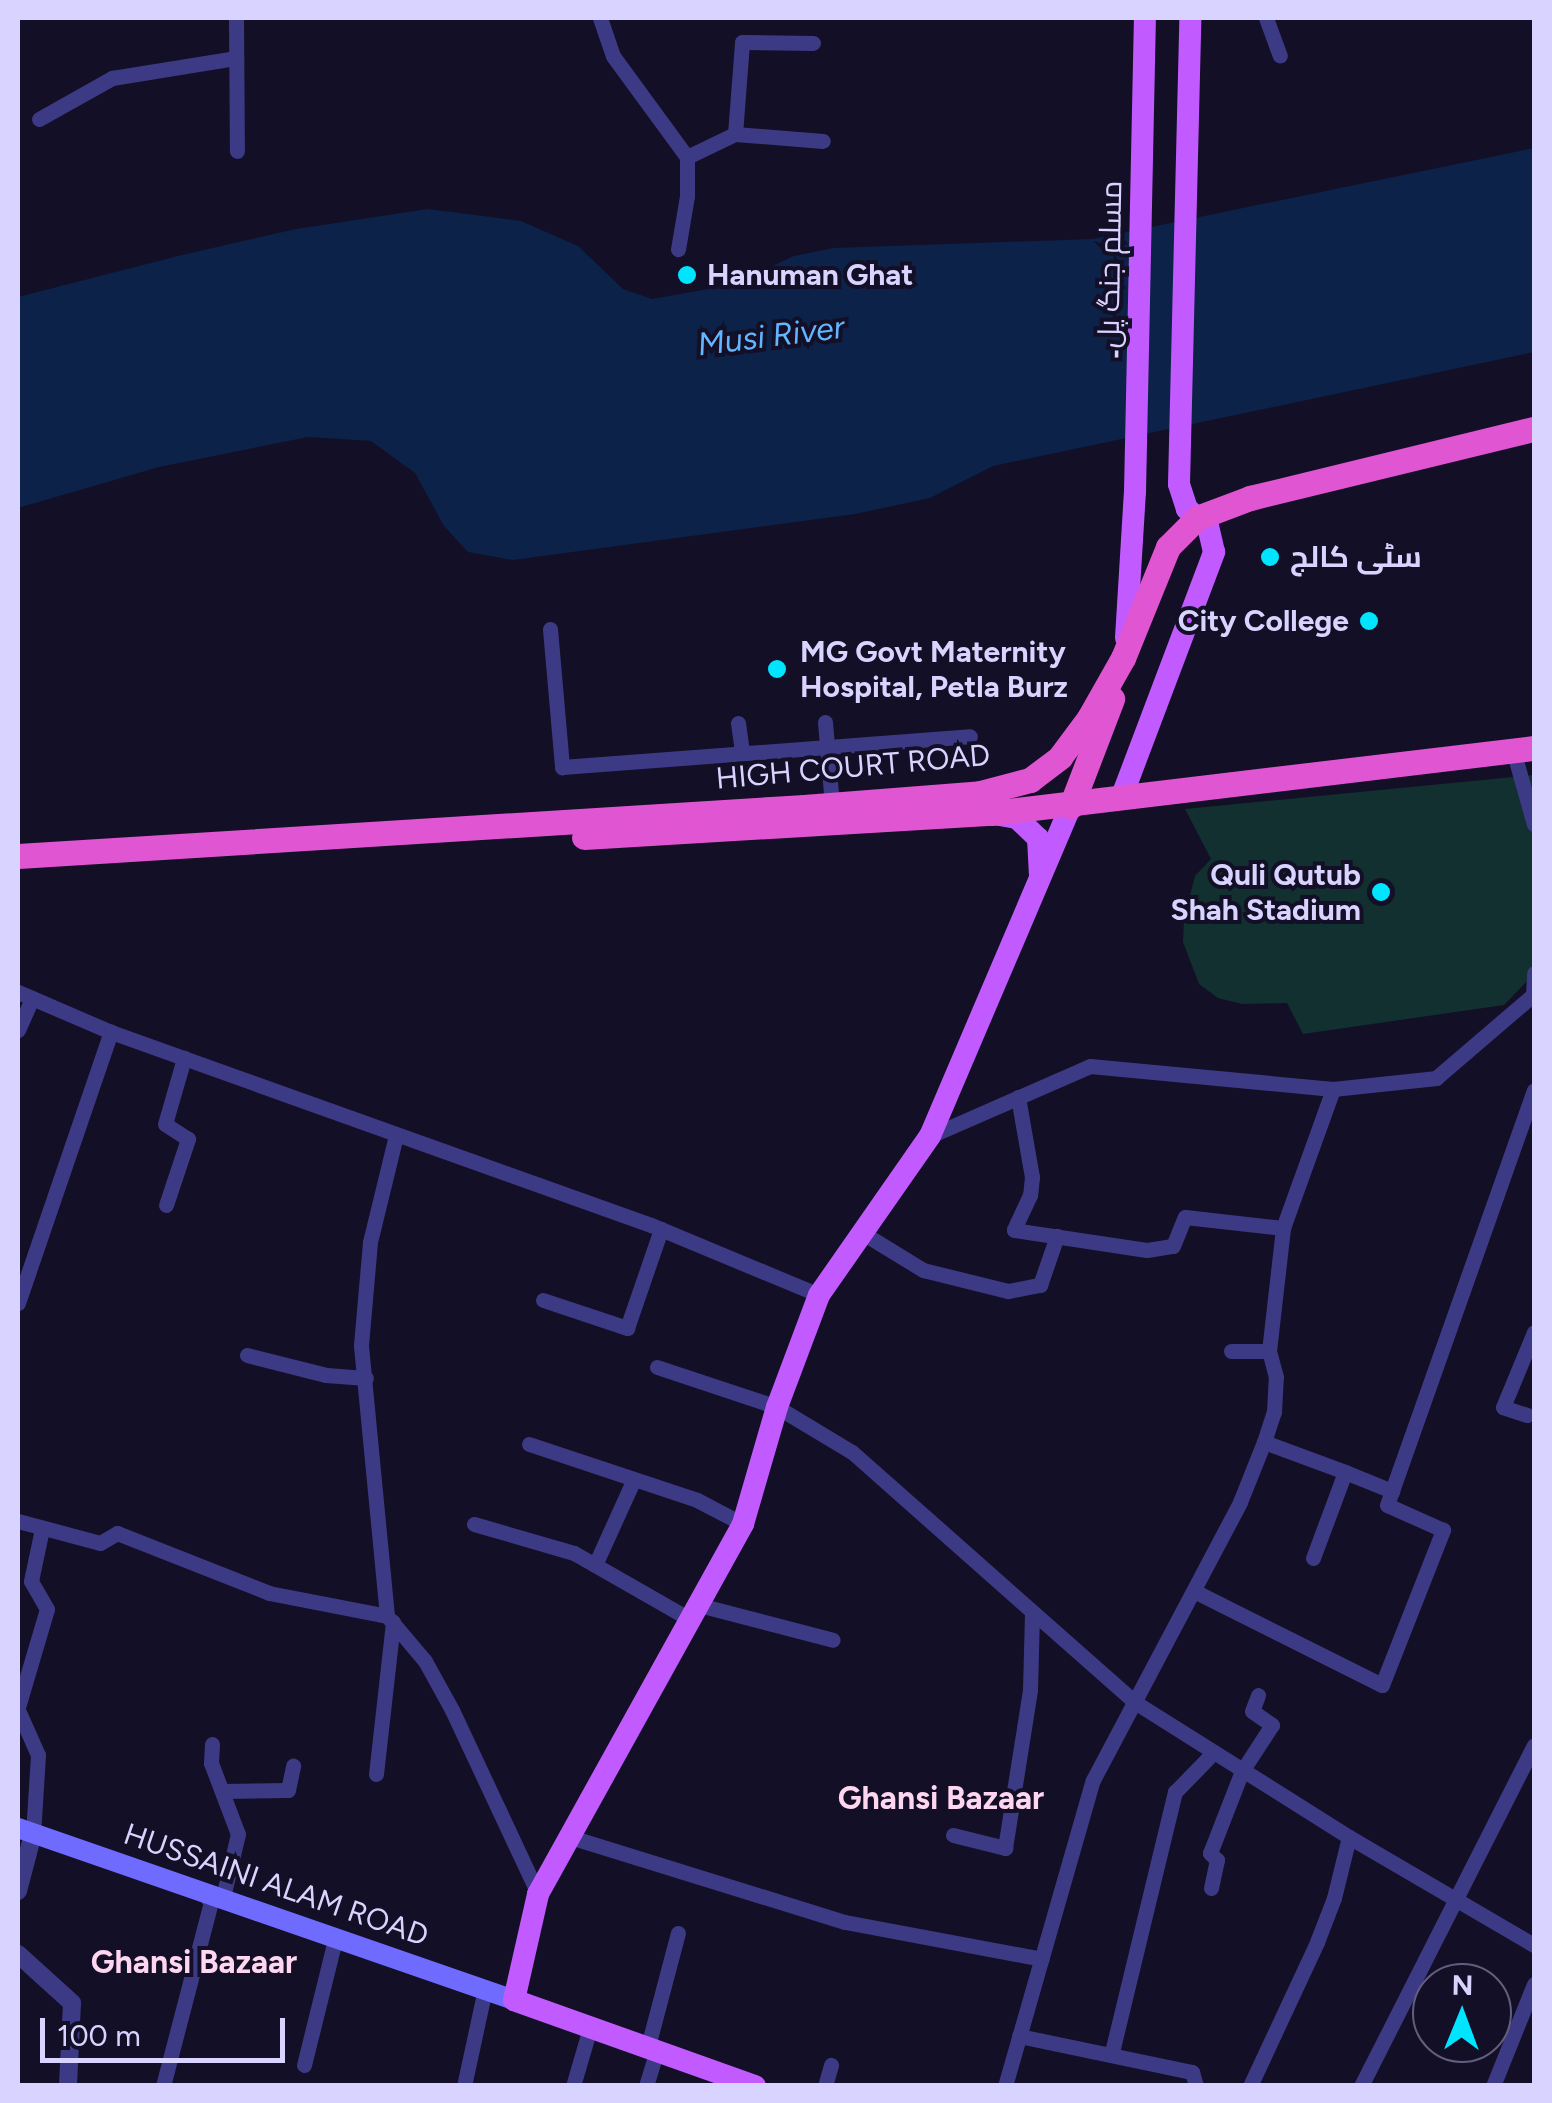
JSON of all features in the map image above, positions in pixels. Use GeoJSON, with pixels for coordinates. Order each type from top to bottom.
{"type":"FeatureCollection","features":[{"type":"Feature","properties":{"kind":"highway","name":"HIGH COURT ROAD"},"geometry":{"type":"LineString","coordinates":[[18,856],[832,805],[980,793],[1030,780],[1060,758],[1118,668],[1168,547],[1197,518],[1250,498],[1534,429]]}},
{"type":"Feature","properties":{"kind":"highway"},"geometry":{"type":"LineString","coordinates":[[1071,806],[1111,709],[1118,668]]}},
{"type":"Feature","properties":{"kind":"highway","name":"HIGH COURT ROAD"},"geometry":{"type":"LineString","coordinates":[[18,873],[430,843],[805,827],[992,813],[1524,749]]}},
{"type":"Feature","properties":{"kind":"main road","name":"مسلم جنگ پل۔"},"geometry":{"type":"LineString","coordinates":[[1118,668],[1135,492],[1145,18]]}},
{"type":"Feature","properties":{"kind":"main road"},"geometry":{"type":"LineString","coordinates":[[1122,796],[1214,552],[1208,527],[1187,509],[1178,484],[1190,18]]}},
{"type":"Feature","properties":{"kind":"main road"},"geometry":{"type":"LineString","coordinates":[[755,2086],[728,2081],[514,2000],[538,1894],[742,1524],[777,1407],[819,1296],[930,1136],[1071,806]]}},
{"type":"Feature","properties":{"kind":"main road"},"geometry":{"type":"LineString","coordinates":[[992,813],[1017,818],[1038,838],[1038,886]]}},
{"type":"Feature","properties":{"kind":"main road","name":"HUSSAINI ALAM ROAD"},"geometry":{"type":"LineString","coordinates":[[26,1830],[514,2000]]}},
{"type":"Feature","properties":{"kind":"street"},"geometry":{"type":"LineString","coordinates":[[236,18],[237,152]]}},
{"type":"Feature","properties":{"kind":"street"},"geometry":{"type":"LineString","coordinates":[[600,18],[613,56],[687,157],[687,196],[678,249]]}},
{"type":"Feature","properties":{"kind":"street"},"geometry":{"type":"LineString","coordinates":[[1266,18],[1280,56]]}},
{"type":"Feature","properties":{"kind":"street"},"geometry":{"type":"LineString","coordinates":[[734,134],[742,42],[813,43]]}},
{"type":"Feature","properties":{"kind":"street"},"geometry":{"type":"LineString","coordinates":[[39,119],[112,78],[236,58]]}},
{"type":"Feature","properties":{"kind":"street"},"geometry":{"type":"LineString","coordinates":[[687,157],[734,134],[823,140]]}},
{"type":"Feature","properties":{"kind":"street"},"geometry":{"type":"LineString","coordinates":[[550,628],[562,768],[970,736]]}},
{"type":"Feature","properties":{"kind":"street"},"geometry":{"type":"LineString","coordinates":[[825,722],[832,805]]}},
{"type":"Feature","properties":{"kind":"street"},"geometry":{"type":"LineString","coordinates":[[738,723],[742,753]]}},
{"type":"Feature","properties":{"kind":"street"},"geometry":{"type":"LineString","coordinates":[[1524,749],[1534,824]]}},
{"type":"Feature","properties":{"kind":"street"},"geometry":{"type":"LineString","coordinates":[[930,1136],[1090,1066],[1334,1089],[1436,1078],[1534,995],[1534,973]]}},
{"type":"Feature","properties":{"kind":"street"},"geometry":{"type":"LineString","coordinates":[[18,1030],[24,995],[111,1032],[661,1229],[819,1296]]}},
{"type":"Feature","properties":{"kind":"street"},"geometry":{"type":"LineString","coordinates":[[18,1303],[111,1032]]}},
{"type":"Feature","properties":{"kind":"street"},"geometry":{"type":"LineString","coordinates":[[166,1205],[188,1139],[164,1124],[184,1058]]}},
{"type":"Feature","properties":{"kind":"street"},"geometry":{"type":"LineString","coordinates":[[1005,2086],[1093,1780],[1240,1502],[1274,1412],[1276,1377],[1269,1351],[1283,1228],[1334,1089]]}},
{"type":"Feature","properties":{"kind":"street"},"geometry":{"type":"LineString","coordinates":[[1194,1591],[1382,1685],[1443,1530],[1387,1505],[1534,1090]]}},
{"type":"Feature","properties":{"kind":"street"},"geometry":{"type":"LineString","coordinates":[[1018,1097],[1032,1177],[1030,1195],[1014,1230],[1148,1250],[1172,1246],[1185,1217],[1283,1228]]}},
{"type":"Feature","properties":{"kind":"street"},"geometry":{"type":"LineString","coordinates":[[376,1774],[390,1619],[361,1345],[370,1242],[396,1135]]}},
{"type":"Feature","properties":{"kind":"street"},"geometry":{"type":"LineString","coordinates":[[543,1300],[626,1328],[661,1229]]}},
{"type":"Feature","properties":{"kind":"street"},"geometry":{"type":"LineString","coordinates":[[861,1232],[923,1270],[1008,1290],[1040,1284],[1057,1236]]}},
{"type":"Feature","properties":{"kind":"street"},"geometry":{"type":"LineString","coordinates":[[1527,1415],[1503,1407],[1527,1367],[1534,1332]]}},
{"type":"Feature","properties":{"kind":"street"},"geometry":{"type":"LineString","coordinates":[[1231,1351],[1269,1351]]}},
{"type":"Feature","properties":{"kind":"street"},"geometry":{"type":"LineString","coordinates":[[247,1355],[326,1374],[366,1378]]}},
{"type":"Feature","properties":{"kind":"street"},"geometry":{"type":"LineString","coordinates":[[657,1366],[777,1407],[852,1452],[1133,1701],[1349,1837],[1534,1946]]}},
{"type":"Feature","properties":{"kind":"street"},"geometry":{"type":"LineString","coordinates":[[1264,1442],[1392,1491]]}},
{"type":"Feature","properties":{"kind":"street"},"geometry":{"type":"LineString","coordinates":[[529,1444],[696,1500],[742,1524]]}},
{"type":"Feature","properties":{"kind":"street"},"geometry":{"type":"LineString","coordinates":[[1313,1558],[1345,1472]]}},
{"type":"Feature","properties":{"kind":"street"},"geometry":{"type":"LineString","coordinates":[[595,1565],[634,1479]]}},
{"type":"Feature","properties":{"kind":"street"},"geometry":{"type":"LineString","coordinates":[[18,1521],[100,1543],[117,1533],[270,1593],[390,1619],[424,1661],[452,1710],[538,1894]]}},
{"type":"Feature","properties":{"kind":"street"},"geometry":{"type":"LineString","coordinates":[[474,1524],[574,1552],[695,1612],[832,1640]]}},
{"type":"Feature","properties":{"kind":"street"},"geometry":{"type":"LineString","coordinates":[[18,1891],[38,1756],[18,1708],[47,1609],[30,1581],[42,1529]]}},
{"type":"Feature","properties":{"kind":"street"},"geometry":{"type":"LineString","coordinates":[[953,1835],[1005,1848],[1030,1690],[1032,1613]]}},
{"type":"Feature","properties":{"kind":"street"},"geometry":{"type":"LineString","coordinates":[[1211,1888],[1216,1860],[1210,1853],[1242,1770],[1272,1725],[1252,1711],[1258,1695]]}},
{"type":"Feature","properties":{"kind":"street"},"geometry":{"type":"LineString","coordinates":[[212,1744],[211,1763],[238,1834],[223,1897]]}},
{"type":"Feature","properties":{"kind":"street"},"geometry":{"type":"LineString","coordinates":[[1361,2086],[1534,1744]]}},
{"type":"Feature","properties":{"kind":"street"},"geometry":{"type":"LineString","coordinates":[[1112,2052],[1175,1792],[1213,1752]]}},
{"type":"Feature","properties":{"kind":"street"},"geometry":{"type":"LineString","coordinates":[[223,1792],[288,1790],[293,1766]]}},
{"type":"Feature","properties":{"kind":"street"},"geometry":{"type":"LineString","coordinates":[[567,1836],[845,1922],[1042,1960]]}},
{"type":"Feature","properties":{"kind":"street"},"geometry":{"type":"LineString","coordinates":[[1250,2086],[1323,1927],[1349,1837]]}},
{"type":"Feature","properties":{"kind":"street"},"geometry":{"type":"LineString","coordinates":[[163,2086],[212,1902],[198,1888]]}},
{"type":"Feature","properties":{"kind":"street"},"geometry":{"type":"LineString","coordinates":[[646,2086],[678,1933]]}},
{"type":"Feature","properties":{"kind":"street"},"geometry":{"type":"LineString","coordinates":[[304,2064],[336,1936]]}},
{"type":"Feature","properties":{"kind":"street"},"geometry":{"type":"LineString","coordinates":[[19,1962],[66,1994],[72,2003],[75,2022],[68,2086]]}},
{"type":"Feature","properties":{"kind":"street"},"geometry":{"type":"LineString","coordinates":[[1493,2086],[1534,1984]]}},
{"type":"Feature","properties":{"kind":"street"},"geometry":{"type":"LineString","coordinates":[[464,2086],[485,1990]]}},
{"type":"Feature","properties":{"kind":"street"},"geometry":{"type":"LineString","coordinates":[[573,2086],[590,2028]]}},
{"type":"Feature","properties":{"kind":"street"},"geometry":{"type":"LineString","coordinates":[[1019,2036],[1112,2052],[1192,2072],[1196,2086]]}},
{"type":"Feature","properties":{"kind":"street"},"geometry":{"type":"LineString","coordinates":[[825,2086],[831,2065]]}},
{"type":"Feature","properties":{"kind":"green space","name":"Quli Qutub Shah Stadium"},"geometry":{"type":"Polygon","coordinates":[[[1534,775],[1534,974],[1504,1005],[1303,1034],[1287,1003],[1242,1004],[1218,998],[1199,984],[1183,942],[1184,919],[1195,876],[1211,859],[1185,809],[1534,775]]]}},
{"type":"Feature","properties":{"kind":"water","name":"Musi River"},"geometry":{"type":"Polygon","coordinates":[[[1534,148],[1534,352],[993,466],[930,498],[855,514],[513,560],[468,552],[444,526],[415,473],[371,441],[308,437],[159,467],[18,508],[18,297],[182,255],[296,229],[428,209],[521,221],[578,246],[623,289],[652,299],[731,285],[794,256],[833,248],[1093,239],[1534,148]]]}},
{"type":"Feature","properties":{"kind":"place","name":"Hanuman Ghat"},"geometry":{"type":"Point","coordinates":[687,275]}},
{"type":"Feature","properties":{"kind":"place","name":"سٹی کالج"},"geometry":{"type":"Point","coordinates":[1270,557]}},
{"type":"Feature","properties":{"kind":"place","name":"City College"},"geometry":{"type":"Point","coordinates":[1369,621]}},
{"type":"Feature","properties":{"kind":"place","name":"MG Govt Maternity Hospital, Petla Burz"},"geometry":{"type":"Point","coordinates":[777,669]}},
{"type":"Feature","properties":{"kind":"place","name":"Quli Qutub Shah Stadium"},"geometry":{"type":"Point","coordinates":[1381,892]}},
{"type":"Feature","properties":{"kind":"district","name":"Ghansi Bazaar"},"geometry":{"type":"Point","coordinates":[941,1798]}},
{"type":"Feature","properties":{"kind":"district","name":"Ghansi Bazaar"},"geometry":{"type":"Point","coordinates":[194,1962]}}]}
